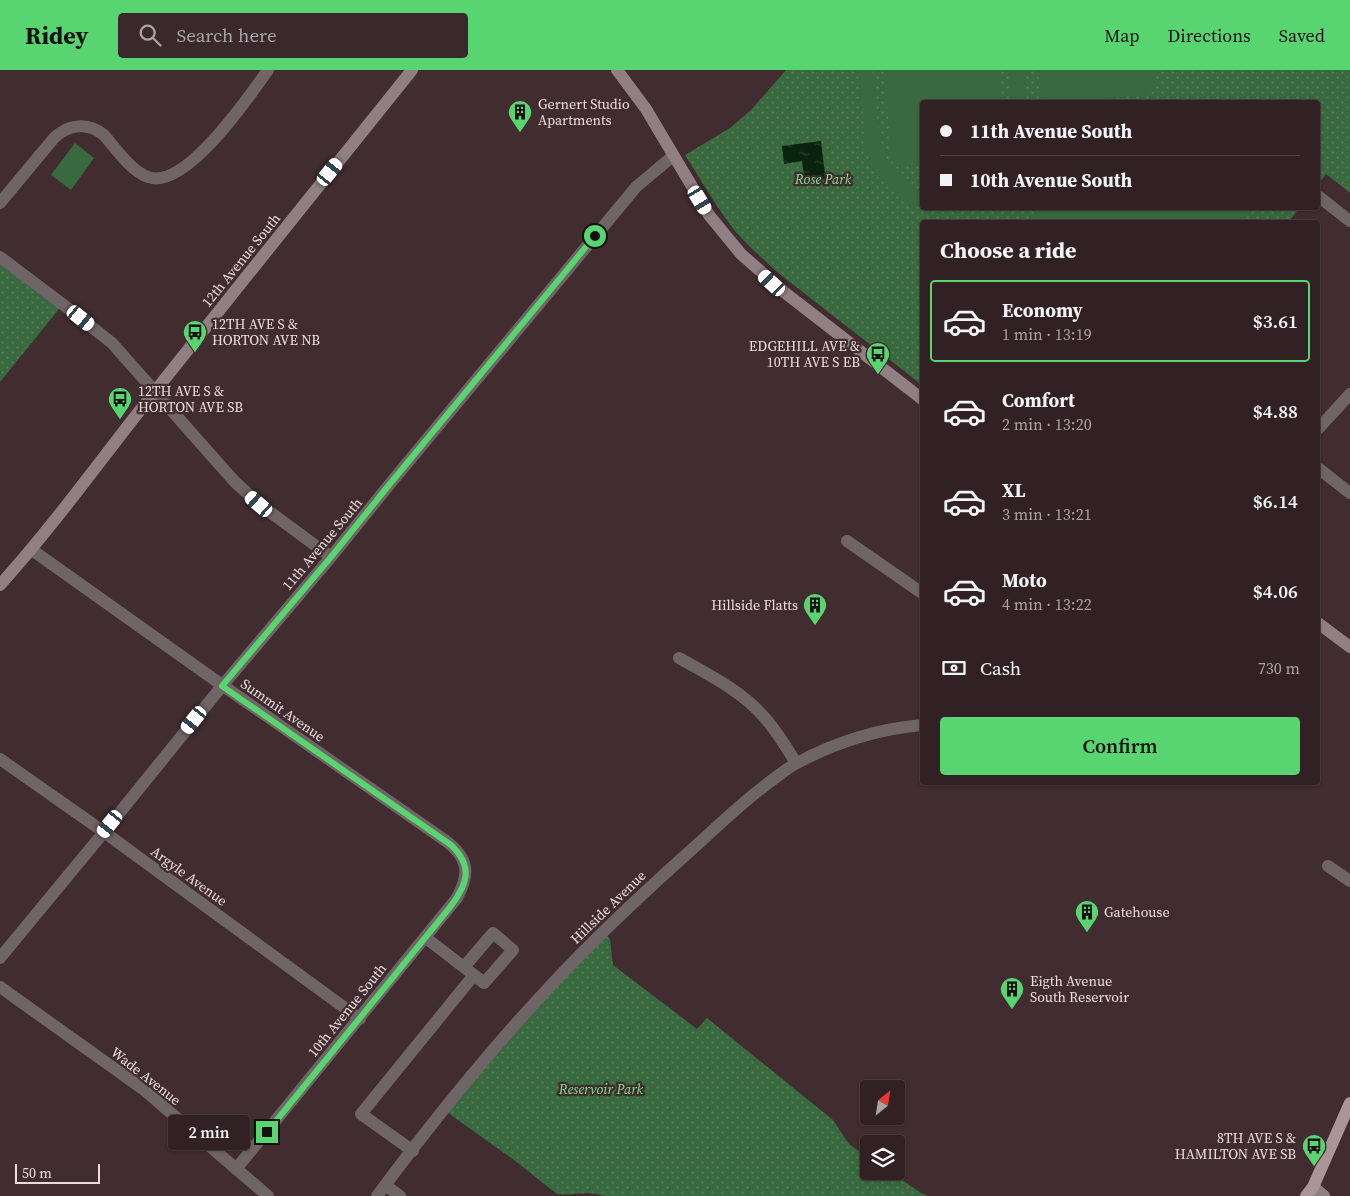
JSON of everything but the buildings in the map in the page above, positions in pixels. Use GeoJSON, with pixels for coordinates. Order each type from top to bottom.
{"type":"FeatureCollection","features":[{"type":"Feature","properties":{"kind":"main road","name":"12th Avenue South"},"geometry":{"type":"LineString","coordinates":[[0,585],[32,550],[155,391],[412,70]]}},
{"type":"Feature","properties":{"kind":"main road"},"geometry":{"type":"LineString","coordinates":[[617,70],[646,109],[709,215],[741,254],[772,283],[920,398]]}},
{"type":"Feature","properties":{"kind":"main road"},"geometry":{"type":"LineString","coordinates":[[1320,624],[1350,647]]}},
{"type":"Feature","properties":{"kind":"main road"},"geometry":{"type":"LineString","coordinates":[[1324,1196],[1309,1192],[1350,1102]]}},
{"type":"Feature","properties":{"kind":"street"},"geometry":{"type":"LineString","coordinates":[[0,204],[54,138],[63,130],[74,126],[83,126],[99,131],[143,175],[156,179],[170,176],[188,164],[223,130],[268,70]]}},
{"type":"Feature","properties":{"kind":"street","name":"11th Avenue South"},"geometry":{"type":"LineString","coordinates":[[0,958],[222,686],[331,557],[636,186],[673,156]]}},
{"type":"Feature","properties":{"kind":"street"},"geometry":{"type":"LineString","coordinates":[[1320,198],[1350,221]]}},
{"type":"Feature","properties":{"kind":"street"},"geometry":{"type":"LineString","coordinates":[[0,257],[112,343],[234,482],[259,504],[331,557]]}},
{"type":"Feature","properties":{"kind":"street"},"geometry":{"type":"LineString","coordinates":[[1320,427],[1350,394]]}},
{"type":"Feature","properties":{"kind":"street"},"geometry":{"type":"LineString","coordinates":[[1320,470],[1350,493]]}},
{"type":"Feature","properties":{"kind":"street"},"geometry":{"type":"LineString","coordinates":[[847,541],[920,592]]}},
{"type":"Feature","properties":{"kind":"street","name":"Summit Avenue"},"geometry":{"type":"LineString","coordinates":[[32,550],[222,686],[446,841],[457,850],[465,863]]}},
{"type":"Feature","properties":{"kind":"street"},"geometry":{"type":"LineString","coordinates":[[679,658],[745,698],[765,717],[783,741],[796,764]]}},
{"type":"Feature","properties":{"kind":"street","name":"Hillside Avenue"},"geometry":{"type":"LineString","coordinates":[[381,1191],[500,1042],[553,983],[642,894],[752,795],[796,764],[834,746],[861,736],[890,729],[920,725]]}},
{"type":"Feature","properties":{"kind":"street","name":"Argyle Avenue"},"geometry":{"type":"LineString","coordinates":[[0,760],[104,832],[360,1019]]}},
{"type":"Feature","properties":{"kind":"street","name":"10th Avenue South"},"geometry":{"type":"LineString","coordinates":[[236,1169],[457,898],[464,882],[465,863]]}},
{"type":"Feature","properties":{"kind":"street"},"geometry":{"type":"LineString","coordinates":[[1328,866],[1350,881]]}},
{"type":"Feature","properties":{"kind":"street"},"geometry":{"type":"LineString","coordinates":[[412,1150],[361,1114],[469,971],[426,938]]}},
{"type":"Feature","properties":{"kind":"street","name":"Wade Avenue"},"geometry":{"type":"LineString","coordinates":[[0,987],[143,1089],[268,1196]]}},
{"type":"Feature","properties":{"kind":"street"},"geometry":{"type":"LineString","coordinates":[[381,1191],[400,1196]]}},
{"type":"Feature","properties":{"kind":"green space","name":"Rose Park"},"geometry":{"type":"Polygon","coordinates":[[[786,70],[1350,70],[1350,193],[1326,174],[1320,182],[1320,100],[920,100],[920,210],[1298,210],[1290,220],[920,220],[920,383],[777,272],[750,247],[734,230],[717,206],[685,155],[730,128],[751,110],[786,70]]]}},
{"type":"Feature","properties":{"kind":"green space"},"geometry":{"type":"Polygon","coordinates":[[[858,70],[872,70],[879,130],[884,153],[893,171],[920,192],[920,207],[897,195],[887,186],[878,175],[867,151],[858,70]]]}},
{"type":"Feature","properties":{"kind":"green space"},"geometry":{"type":"Polygon","coordinates":[[[883,70],[999,70],[1003,100],[920,100],[920,162],[893,165],[883,70]]]}},
{"type":"Feature","properties":{"kind":"green space"},"geometry":{"type":"Polygon","coordinates":[[[1009,70],[1024,70],[1027,100],[1012,100],[1009,70]]]}},
{"type":"Feature","properties":{"kind":"green space"},"geometry":{"type":"Polygon","coordinates":[[[1039,70],[1156,70],[1154,92],[1102,100],[1042,99],[1039,70]]]}},
{"type":"Feature","properties":{"kind":"green space"},"geometry":{"type":"Polygon","coordinates":[[[75,143],[94,158],[71,190],[51,175],[75,143]]]}},
{"type":"Feature","properties":{"kind":"green space"},"geometry":{"type":"Polygon","coordinates":[[[930,210],[965,210],[947,212],[930,210]]]}},
{"type":"Feature","properties":{"kind":"green space"},"geometry":{"type":"Polygon","coordinates":[[[1040,210],[1244,210],[1247,220],[1030,220],[1040,210]]]}},
{"type":"Feature","properties":{"kind":"green space"},"geometry":{"type":"Polygon","coordinates":[[[0,257],[63,304],[0,382],[0,257]]]}},
{"type":"Feature","properties":{"kind":"green space","name":"Reservoir Park"},"geometry":{"type":"Polygon","coordinates":[[[603,932],[610,939],[613,965],[697,1029],[707,1018],[833,1120],[849,1144],[860,1152],[860,1180],[902,1180],[928,1196],[604,1196],[592,1193],[557,1194],[514,1160],[444,1110],[603,932]]]}},
{"type":"Feature","properties":{"kind":"water"},"geometry":{"type":"Polygon","coordinates":[[[821,141],[827,179],[803,182],[802,161],[784,164],[782,146],[821,141]]]}},
{"type":"Feature","properties":{"kind":"place","name":"Gernert Studio Apartments"},"geometry":{"type":"Point","coordinates":[520,133]}},
{"type":"Feature","properties":{"kind":"place","name":"12TH AVE S & HORTON AVE NB"},"geometry":{"type":"Point","coordinates":[195,353]}},
{"type":"Feature","properties":{"kind":"place","name":"EDGEHILL AVE & 10TH AVE S EB"},"geometry":{"type":"Point","coordinates":[878,375]}},
{"type":"Feature","properties":{"kind":"place","name":"12TH AVE S & HORTON AVE SB"},"geometry":{"type":"Point","coordinates":[120,420]}},
{"type":"Feature","properties":{"kind":"place","name":"Hillside Flatts"},"geometry":{"type":"Point","coordinates":[815,626]}},
{"type":"Feature","properties":{"kind":"place","name":"Gatehouse"},"geometry":{"type":"Point","coordinates":[1087,933]}},
{"type":"Feature","properties":{"kind":"place","name":"Eigth Avenue South Reservoir"},"geometry":{"type":"Point","coordinates":[1012,1010]}},
{"type":"Feature","properties":{"kind":"place","name":"8TH AVE S & HAMILTON AVE SB"},"geometry":{"type":"Point","coordinates":[1314,1167]}},
{"type":"Feature","properties":{"kind":"route"},"geometry":{"type":"LineString","coordinates":[[267,1132],[451,906],[462,890],[466,872],[462,856],[451,845],[222,686],[331,557],[595,236]]}}]}
